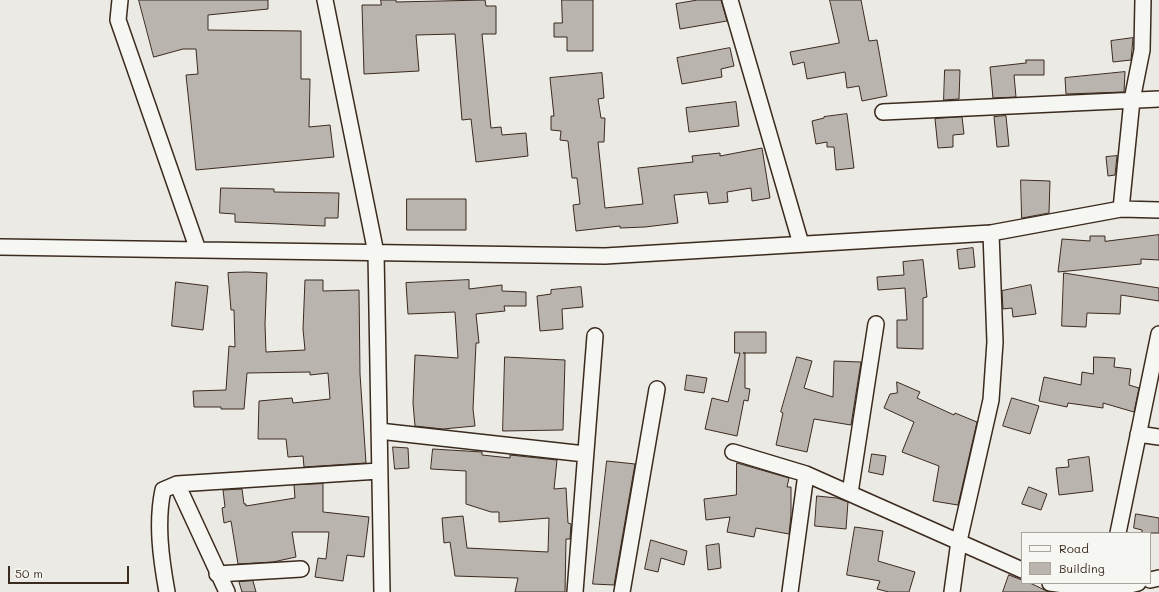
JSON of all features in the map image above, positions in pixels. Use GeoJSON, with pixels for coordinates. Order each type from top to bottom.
{"type":"FeatureCollection","features":[{"type":"Feature","properties":{"kind":"street"},"geometry":{"type":"LineString","coordinates":[[120,0],[118,20],[198,250]]}},
{"type":"Feature","properties":{"kind":"street"},"geometry":{"type":"LineString","coordinates":[[325,0],[376,253],[382,592]]}},
{"type":"Feature","properties":{"kind":"street"},"geometry":{"type":"LineString","coordinates":[[730,0],[801,244]]}},
{"type":"Feature","properties":{"kind":"street"},"geometry":{"type":"LineString","coordinates":[[1121,209],[1132,100],[1142,50],[1143,0]]}},
{"type":"Feature","properties":{"kind":"street"},"geometry":{"type":"LineString","coordinates":[[883,112],[1159,99]]}},
{"type":"Feature","properties":{"kind":"street"},"geometry":{"type":"LineString","coordinates":[[0,247],[606,256],[992,233],[1121,209],[1159,210]]}},
{"type":"Feature","properties":{"kind":"street"},"geometry":{"type":"LineString","coordinates":[[952,592],[959,541],[991,400],[994,342],[992,233]]}},
{"type":"Feature","properties":{"kind":"street"},"geometry":{"type":"LineString","coordinates":[[850,494],[876,324]]}},
{"type":"Feature","properties":{"kind":"street"},"geometry":{"type":"LineString","coordinates":[[1118,532],[1159,334]]}},
{"type":"Feature","properties":{"kind":"street"},"geometry":{"type":"LineString","coordinates":[[575,592],[595,336]]}},
{"type":"Feature","properties":{"kind":"street"},"geometry":{"type":"LineString","coordinates":[[622,592],[657,389]]}},
{"type":"Feature","properties":{"kind":"street"},"geometry":{"type":"LineString","coordinates":[[379,431],[585,454]]}},
{"type":"Feature","properties":{"kind":"street"},"geometry":{"type":"LineString","coordinates":[[1138,434],[1159,437]]}},
{"type":"Feature","properties":{"kind":"street"},"geometry":{"type":"LineString","coordinates":[[733,452],[806,474],[1021,570]]}},
{"type":"Feature","properties":{"kind":"street"},"geometry":{"type":"LineString","coordinates":[[167,592],[162,566],[159,508],[163,490],[178,484],[379,471]]}},
{"type":"Feature","properties":{"kind":"street"},"geometry":{"type":"LineString","coordinates":[[790,592],[806,474]]}},
{"type":"Feature","properties":{"kind":"street"},"geometry":{"type":"LineString","coordinates":[[178,484],[226,592]]}},
{"type":"Feature","properties":{"kind":"street"},"geometry":{"type":"LineString","coordinates":[[217,574],[301,569]]}},
{"type":"Feature","properties":{"kind":"street"},"geometry":{"type":"LineString","coordinates":[[1060,584],[1107,589],[1133,584]]}},
{"type":"Feature","properties":{"kind":"building"},"geometry":{"type":"Polygon","coordinates":[[[139,0],[268,0],[268,9],[208,15],[208,30],[301,31],[301,79],[310,79],[309,127],[330,125],[334,157],[196,170],[186,75],[198,74],[196,49],[183,49],[154,57],[139,0]]]}},
{"type":"Feature","properties":{"kind":"building"},"geometry":{"type":"Polygon","coordinates":[[[381,0],[396,0],[396,2],[485,0],[486,6],[496,6],[496,34],[482,34],[491,128],[501,127],[502,135],[526,133],[528,156],[476,162],[471,119],[462,120],[455,34],[416,35],[419,71],[364,74],[362,5],[381,5],[381,0]]]}},
{"type":"Feature","properties":{"kind":"building"},"geometry":{"type":"Polygon","coordinates":[[[562,0],[593,0],[593,51],[567,51],[567,37],[554,37],[554,23],[562,23],[562,0]]]}},
{"type":"Feature","properties":{"kind":"building"},"geometry":{"type":"Polygon","coordinates":[[[698,0],[721,0],[727,21],[680,29],[676,4],[698,0]]]}},
{"type":"Feature","properties":{"kind":"building"},"geometry":{"type":"Polygon","coordinates":[[[830,0],[861,0],[869,41],[877,40],[887,96],[862,101],[859,86],[847,88],[845,72],[807,79],[804,62],[793,65],[790,52],[839,43],[830,0]]]}},
{"type":"Feature","properties":{"kind":"building"},"geometry":{"type":"Polygon","coordinates":[[[1133,38],[1131,60],[1113,62],[1111,41],[1133,38]]]}},
{"type":"Feature","properties":{"kind":"building"},"geometry":{"type":"Polygon","coordinates":[[[730,48],[734,66],[721,69],[722,77],[682,84],[677,58],[730,48]]]}},
{"type":"Feature","properties":{"kind":"building"},"geometry":{"type":"Polygon","coordinates":[[[1026,60],[1044,60],[1044,75],[1014,75],[1016,97],[993,98],[990,67],[1026,63],[1026,60]]]}},
{"type":"Feature","properties":{"kind":"building"},"geometry":{"type":"Polygon","coordinates":[[[945,70],[960,70],[959,99],[944,100],[945,70]]]}},
{"type":"Feature","properties":{"kind":"building"},"geometry":{"type":"Polygon","coordinates":[[[1125,72],[1124,92],[1066,94],[1065,78],[1125,72]]]}},
{"type":"Feature","properties":{"kind":"building"},"geometry":{"type":"Polygon","coordinates":[[[602,73],[604,98],[598,99],[601,118],[605,118],[604,142],[598,142],[605,208],[643,204],[638,168],[693,162],[692,156],[720,153],[720,156],[762,148],[770,198],[752,201],[751,188],[727,192],[728,202],[709,204],[707,192],[674,195],[678,223],[645,227],[620,228],[620,226],[576,231],[573,205],[580,204],[577,178],[572,178],[568,141],[560,140],[561,131],[551,130],[551,116],[554,116],[550,78],[602,73]]]}},
{"type":"Feature","properties":{"kind":"building"},"geometry":{"type":"Polygon","coordinates":[[[736,102],[739,126],[689,132],[686,108],[736,102]]]}},
{"type":"Feature","properties":{"kind":"building"},"geometry":{"type":"Polygon","coordinates":[[[847,114],[854,168],[836,170],[834,147],[827,147],[827,142],[816,144],[812,121],[824,117],[847,114]]]}},
{"type":"Feature","properties":{"kind":"building"},"geometry":{"type":"Polygon","coordinates":[[[1006,116],[1009,146],[997,147],[994,117],[1006,116]]]}},
{"type":"Feature","properties":{"kind":"building"},"geometry":{"type":"Polygon","coordinates":[[[962,117],[964,134],[953,135],[953,147],[938,148],[935,119],[962,117]]]}},
{"type":"Feature","properties":{"kind":"building"},"geometry":{"type":"Polygon","coordinates":[[[1117,156],[1115,175],[1108,176],[1106,157],[1117,156]]]}},
{"type":"Feature","properties":{"kind":"building"},"geometry":{"type":"Polygon","coordinates":[[[1021,180],[1050,181],[1049,213],[1022,218],[1021,180]]]}},
{"type":"Feature","properties":{"kind":"building"},"geometry":{"type":"Polygon","coordinates":[[[221,188],[274,189],[274,192],[339,193],[338,218],[325,218],[325,226],[235,222],[235,214],[220,213],[221,188]]]}},
{"type":"Feature","properties":{"kind":"building"},"geometry":{"type":"Polygon","coordinates":[[[407,199],[466,199],[466,230],[407,230],[407,199]]]}},
{"type":"Feature","properties":{"kind":"building"},"geometry":{"type":"Polygon","coordinates":[[[1159,235],[1159,260],[1141,259],[1141,264],[1058,272],[1062,239],[1090,241],[1090,236],[1105,236],[1105,241],[1159,235]]]}},
{"type":"Feature","properties":{"kind":"building"},"geometry":{"type":"Polygon","coordinates":[[[973,248],[975,267],[959,269],[957,250],[973,248]]]}},
{"type":"Feature","properties":{"kind":"building"},"geometry":{"type":"Polygon","coordinates":[[[923,260],[927,297],[923,298],[923,349],[897,348],[897,320],[907,320],[905,288],[878,290],[877,277],[904,275],[903,262],[923,260]]]}},
{"type":"Feature","properties":{"kind":"building"},"geometry":{"type":"Polygon","coordinates":[[[228,273],[267,273],[265,324],[266,352],[305,350],[303,329],[305,280],[323,280],[323,291],[359,290],[360,374],[366,463],[304,467],[303,456],[288,457],[286,439],[258,439],[259,401],[292,398],[293,403],[330,399],[328,373],[310,375],[310,372],[247,373],[244,409],[194,407],[193,391],[226,390],[229,346],[235,347],[234,310],[231,310],[228,273]]]}},
{"type":"Feature","properties":{"kind":"building"},"geometry":{"type":"Polygon","coordinates":[[[1064,273],[1159,288],[1159,301],[1121,295],[1120,314],[1087,313],[1086,327],[1062,326],[1064,273]]]}},
{"type":"Feature","properties":{"kind":"building"},"geometry":{"type":"Polygon","coordinates":[[[469,280],[469,289],[502,285],[502,291],[526,292],[526,306],[504,306],[505,311],[476,314],[479,343],[476,343],[473,409],[475,426],[443,429],[415,426],[413,403],[415,355],[458,358],[455,312],[408,314],[406,283],[469,280]]]}},
{"type":"Feature","properties":{"kind":"building"},"geometry":{"type":"Polygon","coordinates":[[[176,282],[208,286],[203,330],[172,326],[176,282]]]}},
{"type":"Feature","properties":{"kind":"building"},"geometry":{"type":"Polygon","coordinates":[[[1031,285],[1036,314],[1013,317],[1012,308],[1003,309],[1002,291],[1031,285]]]}},
{"type":"Feature","properties":{"kind":"building"},"geometry":{"type":"Polygon","coordinates":[[[581,287],[583,307],[562,309],[563,329],[540,331],[537,296],[551,294],[551,290],[581,287]]]}},
{"type":"Feature","properties":{"kind":"building"},"geometry":{"type":"Polygon","coordinates":[[[735,332],[766,332],[766,353],[745,353],[745,388],[750,389],[748,401],[744,400],[737,436],[705,429],[712,398],[728,402],[740,353],[735,353],[735,332]]]}},
{"type":"Feature","properties":{"kind":"building"},"geometry":{"type":"Polygon","coordinates":[[[505,357],[565,360],[563,430],[503,431],[505,357]]]}},
{"type":"Feature","properties":{"kind":"building"},"geometry":{"type":"Polygon","coordinates":[[[797,357],[812,361],[804,388],[833,397],[834,361],[861,362],[851,425],[814,419],[807,452],[776,445],[783,413],[781,412],[797,357]]]}},
{"type":"Feature","properties":{"kind":"building"},"geometry":{"type":"Polygon","coordinates":[[[1094,357],[1115,358],[1114,367],[1131,369],[1129,385],[1139,388],[1134,412],[1103,403],[1103,408],[1068,403],[1067,407],[1039,401],[1044,377],[1081,385],[1082,372],[1093,374],[1094,357]]]}},
{"type":"Feature","properties":{"kind":"building"},"geometry":{"type":"Polygon","coordinates":[[[687,375],[707,378],[704,393],[685,390],[687,375]]]}},
{"type":"Feature","properties":{"kind":"building"},"geometry":{"type":"Polygon","coordinates":[[[897,382],[920,392],[917,398],[954,415],[955,413],[977,422],[958,505],[933,501],[939,466],[902,452],[914,422],[884,408],[890,394],[897,393],[897,382]]]}},
{"type":"Feature","properties":{"kind":"building"},"geometry":{"type":"Polygon","coordinates":[[[1012,398],[1039,406],[1030,434],[1003,426],[1012,398]]]}},
{"type":"Feature","properties":{"kind":"building"},"geometry":{"type":"Polygon","coordinates":[[[393,447],[408,448],[409,468],[395,469],[393,447]]]}},
{"type":"Feature","properties":{"kind":"building"},"geometry":{"type":"Polygon","coordinates":[[[433,449],[482,452],[482,455],[510,458],[510,455],[557,460],[554,489],[566,488],[568,523],[571,524],[570,539],[566,539],[565,592],[515,592],[518,578],[455,576],[450,542],[444,543],[442,518],[463,516],[467,548],[548,552],[549,518],[499,522],[499,512],[491,512],[466,504],[466,471],[431,469],[433,449]]]}},
{"type":"Feature","properties":{"kind":"building"},"geometry":{"type":"Polygon","coordinates":[[[872,454],[886,456],[883,475],[869,472],[872,454]]]}},
{"type":"Feature","properties":{"kind":"building"},"geometry":{"type":"Polygon","coordinates":[[[1089,457],[1093,491],[1059,495],[1056,468],[1069,467],[1068,460],[1089,457]]]}},
{"type":"Feature","properties":{"kind":"building"},"geometry":{"type":"Polygon","coordinates":[[[607,461],[635,464],[614,585],[593,584],[607,461]]]}},
{"type":"Feature","properties":{"kind":"building"},"geometry":{"type":"Polygon","coordinates":[[[737,463],[789,478],[787,487],[791,487],[791,515],[789,534],[756,528],[754,537],[727,532],[730,517],[706,520],[704,499],[736,495],[737,463]]]}},
{"type":"Feature","properties":{"kind":"building"},"geometry":{"type":"Polygon","coordinates":[[[323,484],[323,512],[369,517],[364,557],[347,555],[343,581],[315,577],[318,558],[326,559],[329,532],[292,532],[296,557],[273,562],[238,564],[231,521],[224,523],[222,508],[225,507],[223,490],[242,489],[244,504],[246,504],[246,506],[295,498],[294,485],[323,484]]]}},
{"type":"Feature","properties":{"kind":"building"},"geometry":{"type":"Polygon","coordinates":[[[1029,487],[1047,494],[1041,510],[1022,504],[1029,487]]]}},
{"type":"Feature","properties":{"kind":"building"},"geometry":{"type":"Polygon","coordinates":[[[817,496],[837,498],[848,502],[846,529],[815,526],[817,496]]]}},
{"type":"Feature","properties":{"kind":"building"},"geometry":{"type":"Polygon","coordinates":[[[1136,514],[1159,518],[1159,533],[1142,532],[1142,530],[1134,528],[1136,514]]]}},
{"type":"Feature","properties":{"kind":"building"},"geometry":{"type":"Polygon","coordinates":[[[855,527],[883,531],[878,561],[915,572],[909,592],[889,592],[877,589],[880,581],[847,575],[855,527]]]}},
{"type":"Feature","properties":{"kind":"building"},"geometry":{"type":"Polygon","coordinates":[[[651,540],[687,551],[684,565],[661,558],[658,572],[645,569],[651,540]]]}},
{"type":"Feature","properties":{"kind":"building"},"geometry":{"type":"Polygon","coordinates":[[[719,544],[721,568],[708,570],[706,546],[719,544]]]}},
{"type":"Feature","properties":{"kind":"building"},"geometry":{"type":"Polygon","coordinates":[[[1009,575],[1021,580],[1021,584],[1032,584],[1049,592],[1003,592],[1009,575]]]}},
{"type":"Feature","properties":{"kind":"building"},"geometry":{"type":"Polygon","coordinates":[[[253,581],[256,592],[242,592],[239,582],[253,581]]]}}]}
